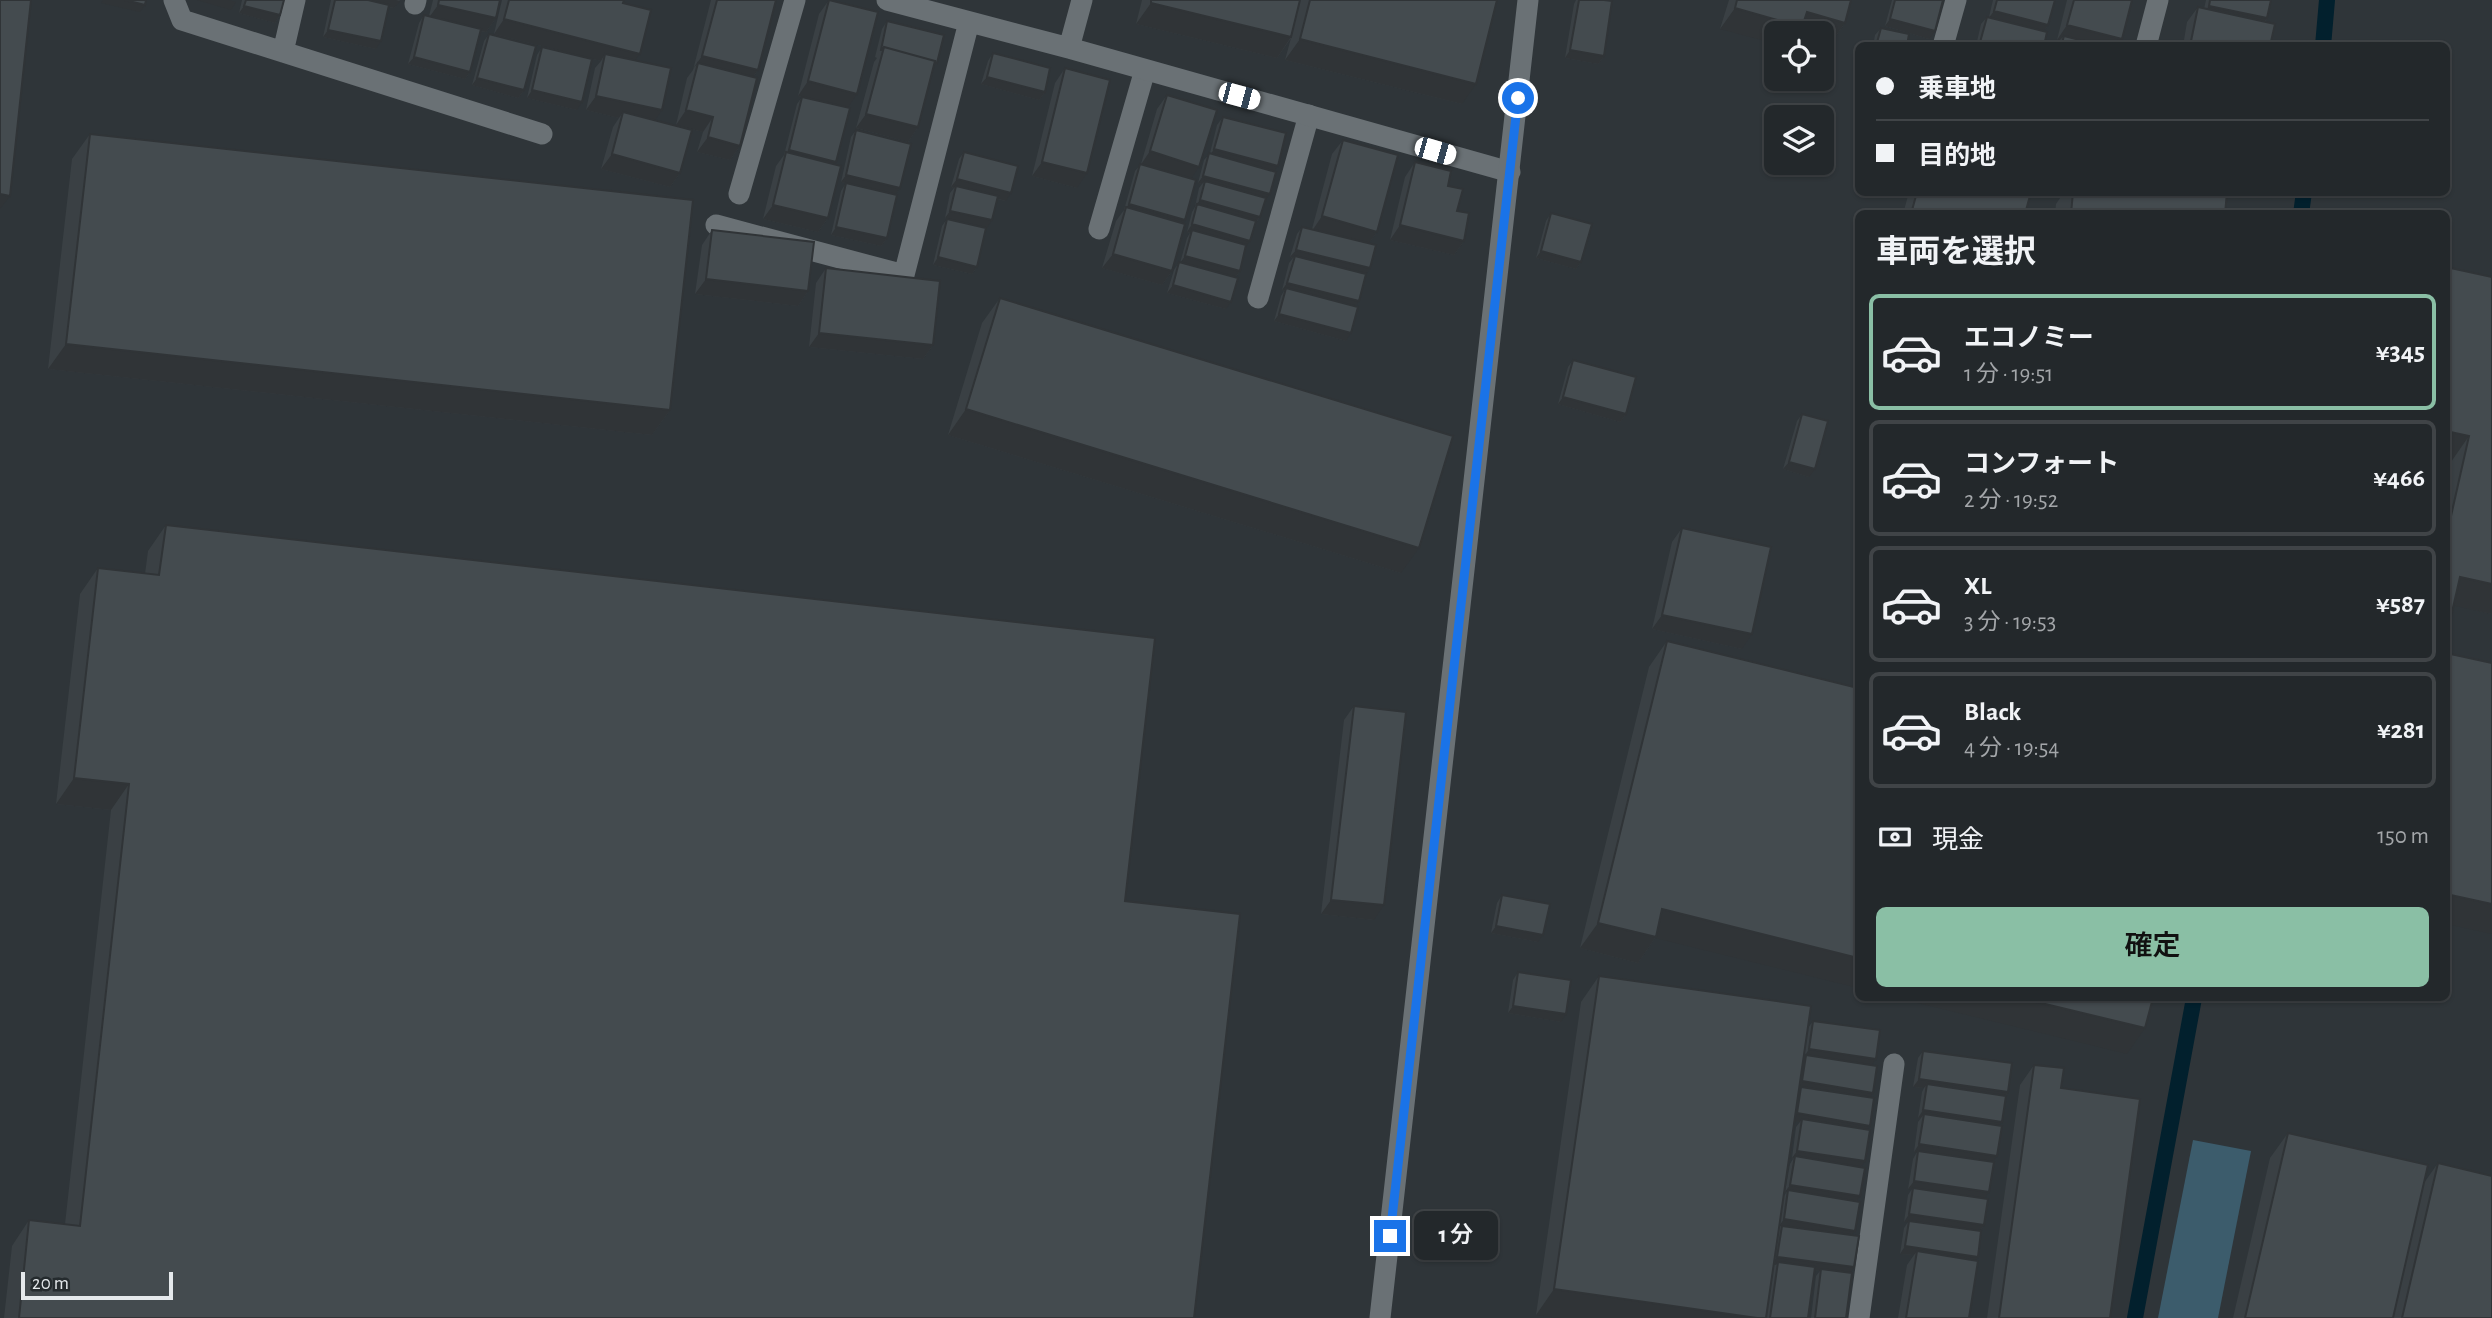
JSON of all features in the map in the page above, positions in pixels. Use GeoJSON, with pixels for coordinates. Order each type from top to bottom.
{"type":"FeatureCollection","features":[{"type":"Feature","properties":{"kind":"street"},"geometry":{"type":"LineString","coordinates":[[174,0],[182,20],[542,134]]}},
{"type":"Feature","properties":{"kind":"street"},"geometry":{"type":"LineString","coordinates":[[284,52],[295,0]]}},
{"type":"Feature","properties":{"kind":"street"},"geometry":{"type":"LineString","coordinates":[[739,194],[795,0]]}},
{"type":"Feature","properties":{"kind":"street"},"geometry":{"type":"LineString","coordinates":[[887,0],[1069,48],[1510,172]]}},
{"type":"Feature","properties":{"kind":"street"},"geometry":{"type":"LineString","coordinates":[[1069,48],[1082,0]]}},
{"type":"Feature","properties":{"kind":"street"},"geometry":{"type":"LineString","coordinates":[[1380,1318],[1528,0]]}},
{"type":"Feature","properties":{"kind":"street"},"geometry":{"type":"LineString","coordinates":[[1944,42],[1956,0]]}},
{"type":"Feature","properties":{"kind":"street"},"geometry":{"type":"LineString","coordinates":[[2147,42],[2158,0]]}},
{"type":"Feature","properties":{"kind":"street"},"geometry":{"type":"LineString","coordinates":[[716,225],[904,275],[970,22]]}},
{"type":"Feature","properties":{"kind":"street"},"geometry":{"type":"LineString","coordinates":[[1099,229],[1145,70]]}},
{"type":"Feature","properties":{"kind":"street"},"geometry":{"type":"LineString","coordinates":[[1258,298],[1309,116]]}},
{"type":"Feature","properties":{"kind":"street"},"geometry":{"type":"LineString","coordinates":[[1859,1318],[1894,1065]]}},
{"type":"Feature","properties":{"kind":"shaded area"},"geometry":{"type":"Polygon","coordinates":[[[2193,1140],[2251,1151],[2218,1318],[2158,1318],[2193,1140]]]}},
{"type":"Feature","properties":{"kind":"building"},"geometry":{"type":"Polygon","coordinates":[[[0,0],[31,0],[10,196],[0,194],[0,0]]]}},
{"type":"Feature","properties":{"kind":"building"},"geometry":{"type":"Polygon","coordinates":[[[125,0],[146,0],[145,5],[125,0]]]}},
{"type":"Feature","properties":{"kind":"building"},"geometry":{"type":"Polygon","coordinates":[[[246,0],[284,0],[280,15],[244,6],[246,0]]]}},
{"type":"Feature","properties":{"kind":"building"},"geometry":{"type":"Polygon","coordinates":[[[335,0],[368,0],[389,5],[381,41],[328,30],[335,0]]]}},
{"type":"Feature","properties":{"kind":"building"},"geometry":{"type":"Polygon","coordinates":[[[439,0],[500,0],[496,18],[438,5],[439,0]]]}},
{"type":"Feature","properties":{"kind":"building"},"geometry":{"type":"Polygon","coordinates":[[[509,0],[624,0],[623,3],[651,10],[640,54],[504,19],[509,0]]]}},
{"type":"Feature","properties":{"kind":"building"},"geometry":{"type":"Polygon","coordinates":[[[717,0],[776,0],[758,70],[702,56],[717,0]]]}},
{"type":"Feature","properties":{"kind":"building"},"geometry":{"type":"Polygon","coordinates":[[[829,0],[878,12],[857,94],[808,81],[829,0]]]}},
{"type":"Feature","properties":{"kind":"building"},"geometry":{"type":"Polygon","coordinates":[[[1151,0],[1300,0],[1291,37],[1151,3],[1151,0]]]}},
{"type":"Feature","properties":{"kind":"building"},"geometry":{"type":"Polygon","coordinates":[[[1310,0],[1497,0],[1476,84],[1300,39],[1310,0]]]}},
{"type":"Feature","properties":{"kind":"building"},"geometry":{"type":"Polygon","coordinates":[[[1579,0],[1612,1],[1604,56],[1570,50],[1579,0]]]}},
{"type":"Feature","properties":{"kind":"building"},"geometry":{"type":"Polygon","coordinates":[[[1737,0],[1851,0],[1845,23],[1807,12],[1804,21],[1781,21],[1735,8],[1737,0]]]}},
{"type":"Feature","properties":{"kind":"building"},"geometry":{"type":"Polygon","coordinates":[[[1895,0],[1943,0],[1935,31],[1890,19],[1895,0]]]}},
{"type":"Feature","properties":{"kind":"building"},"geometry":{"type":"Polygon","coordinates":[[[1997,0],[2055,0],[2048,25],[1994,11],[1997,0]]]}},
{"type":"Feature","properties":{"kind":"building"},"geometry":{"type":"Polygon","coordinates":[[[2074,0],[2132,0],[2122,39],[2067,25],[2074,0]]]}},
{"type":"Feature","properties":{"kind":"building"},"geometry":{"type":"Polygon","coordinates":[[[2210,0],[2271,0],[2267,18],[2209,6],[2210,0]]]}},
{"type":"Feature","properties":{"kind":"building"},"geometry":{"type":"Polygon","coordinates":[[[2198,7],[2275,24],[2271,42],[2191,42],[2198,7]]]}},
{"type":"Feature","properties":{"kind":"building"},"geometry":{"type":"Polygon","coordinates":[[[424,15],[481,29],[470,72],[414,57],[424,15]]]}},
{"type":"Feature","properties":{"kind":"building"},"geometry":{"type":"Polygon","coordinates":[[[1987,17],[2047,32],[2045,42],[1980,42],[1987,17]]]}},
{"type":"Feature","properties":{"kind":"building"},"geometry":{"type":"Polygon","coordinates":[[[887,21],[944,35],[937,63],[884,47],[881,50],[887,21]]]}},
{"type":"Feature","properties":{"kind":"building"},"geometry":{"type":"Polygon","coordinates":[[[1881,28],[1909,34],[1908,42],[1877,42],[1881,28]]]}},
{"type":"Feature","properties":{"kind":"building"},"geometry":{"type":"Polygon","coordinates":[[[489,34],[536,46],[524,90],[477,78],[489,34]]]}},
{"type":"Feature","properties":{"kind":"building"},"geometry":{"type":"Polygon","coordinates":[[[2064,36],[2088,42],[2062,42],[2064,36]]]}},
{"type":"Feature","properties":{"kind":"building"},"geometry":{"type":"Polygon","coordinates":[[[542,47],[592,59],[582,102],[532,90],[542,47]]]}},
{"type":"Feature","properties":{"kind":"building"},"geometry":{"type":"Polygon","coordinates":[[[884,47],[935,61],[918,127],[866,114],[884,47]]]}},
{"type":"Feature","properties":{"kind":"building"},"geometry":{"type":"Polygon","coordinates":[[[993,53],[1050,68],[1045,92],[987,77],[993,53]]]}},
{"type":"Feature","properties":{"kind":"building"},"geometry":{"type":"Polygon","coordinates":[[[605,54],[671,68],[662,110],[596,96],[605,54]]]}},
{"type":"Feature","properties":{"kind":"building"},"geometry":{"type":"Polygon","coordinates":[[[698,63],[757,78],[740,146],[708,137],[713,117],[686,110],[698,63]]]}},
{"type":"Feature","properties":{"kind":"building"},"geometry":{"type":"Polygon","coordinates":[[[1065,68],[1110,80],[1087,173],[1042,162],[1065,68]]]}},
{"type":"Feature","properties":{"kind":"building"},"geometry":{"type":"Polygon","coordinates":[[[1167,95],[1217,110],[1199,167],[1150,151],[1167,95]]]}},
{"type":"Feature","properties":{"kind":"building"},"geometry":{"type":"Polygon","coordinates":[[[802,97],[850,108],[836,162],[789,150],[802,97]]]}},
{"type":"Feature","properties":{"kind":"building"},"geometry":{"type":"Polygon","coordinates":[[[623,112],[692,130],[680,173],[612,154],[623,112]]]}},
{"type":"Feature","properties":{"kind":"building"},"geometry":{"type":"Polygon","coordinates":[[[1223,117],[1286,133],[1278,166],[1214,149],[1223,117]]]}},
{"type":"Feature","properties":{"kind":"building"},"geometry":{"type":"Polygon","coordinates":[[[856,130],[911,144],[900,188],[846,175],[856,130]]]}},
{"type":"Feature","properties":{"kind":"building"},"geometry":{"type":"Polygon","coordinates":[[[90,134],[693,200],[670,410],[66,344],[90,134]]]}},
{"type":"Feature","properties":{"kind":"building"},"geometry":{"type":"Polygon","coordinates":[[[1343,140],[1398,155],[1377,232],[1322,216],[1343,140]]]}},
{"type":"Feature","properties":{"kind":"building"},"geometry":{"type":"Polygon","coordinates":[[[786,152],[841,166],[828,218],[773,205],[786,152]]]}},
{"type":"Feature","properties":{"kind":"building"},"geometry":{"type":"Polygon","coordinates":[[[964,152],[1018,166],[1011,193],[957,179],[964,152]]]}},
{"type":"Feature","properties":{"kind":"building"},"geometry":{"type":"Polygon","coordinates":[[[1209,153],[1276,172],[1270,194],[1203,176],[1209,153]]]}},
{"type":"Feature","properties":{"kind":"building"},"geometry":{"type":"Polygon","coordinates":[[[1415,162],[1451,171],[1448,186],[1463,189],[1457,211],[1469,213],[1464,241],[1400,225],[1415,162]]]}},
{"type":"Feature","properties":{"kind":"building"},"geometry":{"type":"Polygon","coordinates":[[[1140,164],[1196,180],[1185,220],[1129,204],[1140,164]]]}},
{"type":"Feature","properties":{"kind":"building"},"geometry":{"type":"Polygon","coordinates":[[[1205,181],[1266,198],[1260,217],[1200,200],[1205,181]]]}},
{"type":"Feature","properties":{"kind":"building"},"geometry":{"type":"Polygon","coordinates":[[[846,183],[897,195],[887,238],[836,227],[846,183]]]}},
{"type":"Feature","properties":{"kind":"building"},"geometry":{"type":"Polygon","coordinates":[[[956,186],[998,196],[992,220],[950,211],[956,186]]]}},
{"type":"Feature","properties":{"kind":"building"},"geometry":{"type":"Polygon","coordinates":[[[1916,196],[2030,196],[2026,210],[1912,210],[1916,196]]]}},
{"type":"Feature","properties":{"kind":"building"},"geometry":{"type":"Polygon","coordinates":[[[2073,196],[2227,196],[2225,210],[2071,210],[2073,196]]]}},
{"type":"Feature","properties":{"kind":"building"},"geometry":{"type":"Polygon","coordinates":[[[1197,204],[1256,221],[1250,241],[1192,224],[1197,204]]]}},
{"type":"Feature","properties":{"kind":"building"},"geometry":{"type":"Polygon","coordinates":[[[1126,207],[1185,224],[1172,271],[1113,254],[1126,207]]]}},
{"type":"Feature","properties":{"kind":"building"},"geometry":{"type":"Polygon","coordinates":[[[1551,213],[1592,224],[1581,262],[1541,251],[1551,213]]]}},
{"type":"Feature","properties":{"kind":"building"},"geometry":{"type":"Polygon","coordinates":[[[947,219],[986,228],[977,267],[938,257],[947,219]]]}},
{"type":"Feature","properties":{"kind":"building"},"geometry":{"type":"Polygon","coordinates":[[[1302,227],[1376,245],[1370,268],[1296,250],[1302,227]]]}},
{"type":"Feature","properties":{"kind":"building"},"geometry":{"type":"Polygon","coordinates":[[[712,230],[814,242],[808,291],[706,279],[712,230]]]}},
{"type":"Feature","properties":{"kind":"building"},"geometry":{"type":"Polygon","coordinates":[[[1192,230],[1246,245],[1240,271],[1185,256],[1192,230]]]}},
{"type":"Feature","properties":{"kind":"building"},"geometry":{"type":"Polygon","coordinates":[[[1295,256],[1366,274],[1359,301],[1287,283],[1295,256]]]}},
{"type":"Feature","properties":{"kind":"building"},"geometry":{"type":"Polygon","coordinates":[[[1179,262],[1238,278],[1231,302],[1173,285],[1179,262]]]}},
{"type":"Feature","properties":{"kind":"building"},"geometry":{"type":"Polygon","coordinates":[[[826,268],[940,281],[933,345],[819,333],[826,268]]]}},
{"type":"Feature","properties":{"kind":"building"},"geometry":{"type":"Polygon","coordinates":[[[2450,268],[2492,277],[2492,584],[2460,577],[2450,621],[2450,516],[2469,436],[2450,432],[2450,268]]]}},
{"type":"Feature","properties":{"kind":"building"},"geometry":{"type":"Polygon","coordinates":[[[1286,288],[1358,307],[1351,333],[1279,314],[1286,288]]]}},
{"type":"Feature","properties":{"kind":"building"},"geometry":{"type":"Polygon","coordinates":[[[1000,298],[1453,436],[1419,548],[966,409],[1000,298]]]}},
{"type":"Feature","properties":{"kind":"building"},"geometry":{"type":"Polygon","coordinates":[[[1573,360],[1636,377],[1626,414],[1563,397],[1573,360]]]}},
{"type":"Feature","properties":{"kind":"building"},"geometry":{"type":"Polygon","coordinates":[[[1802,414],[1828,421],[1815,469],[1789,462],[1802,414]]]}},
{"type":"Feature","properties":{"kind":"building"},"geometry":{"type":"Polygon","coordinates":[[[166,525],[1155,638],[1125,901],[1240,914],[1194,1318],[19,1318],[29,1220],[80,1226],[129,784],[74,778],[98,568],[159,575],[166,525]]]}},
{"type":"Feature","properties":{"kind":"building"},"geometry":{"type":"Polygon","coordinates":[[[1682,528],[1771,547],[1752,634],[1662,615],[1682,528]]]}},
{"type":"Feature","properties":{"kind":"building"},"geometry":{"type":"Polygon","coordinates":[[[1667,641],[1855,687],[1855,957],[1662,909],[1656,937],[1598,923],[1667,641]]]}},
{"type":"Feature","properties":{"kind":"building"},"geometry":{"type":"Polygon","coordinates":[[[2450,654],[2492,663],[2492,904],[2450,895],[2450,654]]]}},
{"type":"Feature","properties":{"kind":"building"},"geometry":{"type":"Polygon","coordinates":[[[1354,706],[1406,712],[1384,905],[1331,900],[1354,706]]]}},
{"type":"Feature","properties":{"kind":"building"},"geometry":{"type":"Polygon","coordinates":[[[1502,895],[1550,904],[1543,935],[1496,926],[1502,895]]]}},
{"type":"Feature","properties":{"kind":"building"},"geometry":{"type":"Polygon","coordinates":[[[1518,972],[1571,980],[1566,1014],[1513,1006],[1518,972]]]}},
{"type":"Feature","properties":{"kind":"building"},"geometry":{"type":"Polygon","coordinates":[[[1599,976],[1811,1006],[1766,1318],[1554,1289],[1599,976]]]}},
{"type":"Feature","properties":{"kind":"building"},"geometry":{"type":"Polygon","coordinates":[[[2032,1001],[2152,1001],[2145,1028],[2032,1001]]]}},
{"type":"Feature","properties":{"kind":"building"},"geometry":{"type":"Polygon","coordinates":[[[1813,1021],[1880,1030],[1876,1059],[1809,1049],[1813,1021]]]}},
{"type":"Feature","properties":{"kind":"building"},"geometry":{"type":"Polygon","coordinates":[[[1923,1051],[2012,1063],[2008,1092],[1919,1079],[1923,1051]]]}},
{"type":"Feature","properties":{"kind":"building"},"geometry":{"type":"Polygon","coordinates":[[[1806,1055],[1877,1066],[1873,1093],[1802,1081],[1806,1055]]]}},
{"type":"Feature","properties":{"kind":"building"},"geometry":{"type":"Polygon","coordinates":[[[2034,1065],[2064,1068],[2061,1088],[2140,1099],[2110,1318],[1999,1318],[2034,1065]]]}},
{"type":"Feature","properties":{"kind":"building"},"geometry":{"type":"Polygon","coordinates":[[[1927,1084],[2006,1096],[2002,1122],[1923,1110],[1927,1084]]]}},
{"type":"Feature","properties":{"kind":"building"},"geometry":{"type":"Polygon","coordinates":[[[1801,1087],[1874,1098],[1870,1126],[1797,1113],[1801,1087]]]}},
{"type":"Feature","properties":{"kind":"building"},"geometry":{"type":"Polygon","coordinates":[[[1924,1114],[2002,1126],[1997,1156],[1919,1144],[1924,1114]]]}},
{"type":"Feature","properties":{"kind":"building"},"geometry":{"type":"Polygon","coordinates":[[[1802,1119],[1870,1130],[1865,1161],[1797,1151],[1802,1119]]]}},
{"type":"Feature","properties":{"kind":"building"},"geometry":{"type":"Polygon","coordinates":[[[2288,1133],[2428,1165],[2393,1318],[2245,1318],[2288,1133]]]}},
{"type":"Feature","properties":{"kind":"building"},"geometry":{"type":"Polygon","coordinates":[[[1918,1151],[1994,1162],[1989,1192],[1914,1181],[1918,1151]]]}},
{"type":"Feature","properties":{"kind":"building"},"geometry":{"type":"Polygon","coordinates":[[[1795,1156],[1865,1168],[1860,1196],[1790,1185],[1795,1156]]]}},
{"type":"Feature","properties":{"kind":"building"},"geometry":{"type":"Polygon","coordinates":[[[2438,1163],[2492,1176],[2492,1318],[2402,1318],[2438,1163]]]}},
{"type":"Feature","properties":{"kind":"building"},"geometry":{"type":"Polygon","coordinates":[[[1913,1188],[1988,1199],[1984,1225],[1909,1214],[1913,1188]]]}},
{"type":"Feature","properties":{"kind":"building"},"geometry":{"type":"Polygon","coordinates":[[[1788,1190],[1860,1202],[1855,1231],[1784,1219],[1788,1190]]]}},
{"type":"Feature","properties":{"kind":"building"},"geometry":{"type":"Polygon","coordinates":[[[1909,1221],[1981,1231],[1978,1257],[1905,1246],[1909,1221]]]}},
{"type":"Feature","properties":{"kind":"building"},"geometry":{"type":"Polygon","coordinates":[[[1782,1226],[1859,1236],[1854,1267],[1777,1257],[1782,1226]]]}},
{"type":"Feature","properties":{"kind":"building"},"geometry":{"type":"Polygon","coordinates":[[[1917,1251],[1978,1261],[1969,1318],[1906,1318],[1917,1251]]]}},
{"type":"Feature","properties":{"kind":"building"},"geometry":{"type":"Polygon","coordinates":[[[1778,1262],[1815,1267],[1808,1318],[1770,1318],[1778,1262]]]}},
{"type":"Feature","properties":{"kind":"building"},"geometry":{"type":"Polygon","coordinates":[[[1821,1269],[1852,1273],[1846,1318],[1815,1318],[1821,1269]]]}},
{"type":"Feature","properties":{"kind":"waterway"},"geometry":{"type":"LineString","coordinates":[[2323,42],[2327,0]]}},
{"type":"Feature","properties":{"kind":"waterway"},"geometry":{"type":"LineString","coordinates":[[2302,210],[2303,196]]}},
{"type":"Feature","properties":{"kind":"waterway"},"geometry":{"type":"LineString","coordinates":[[2135,1318],[2193,1001]]}},
{"type":"Feature","properties":{"kind":"route"},"geometry":{"type":"LineString","coordinates":[[1390,1236],[1518,98]]}}]}
